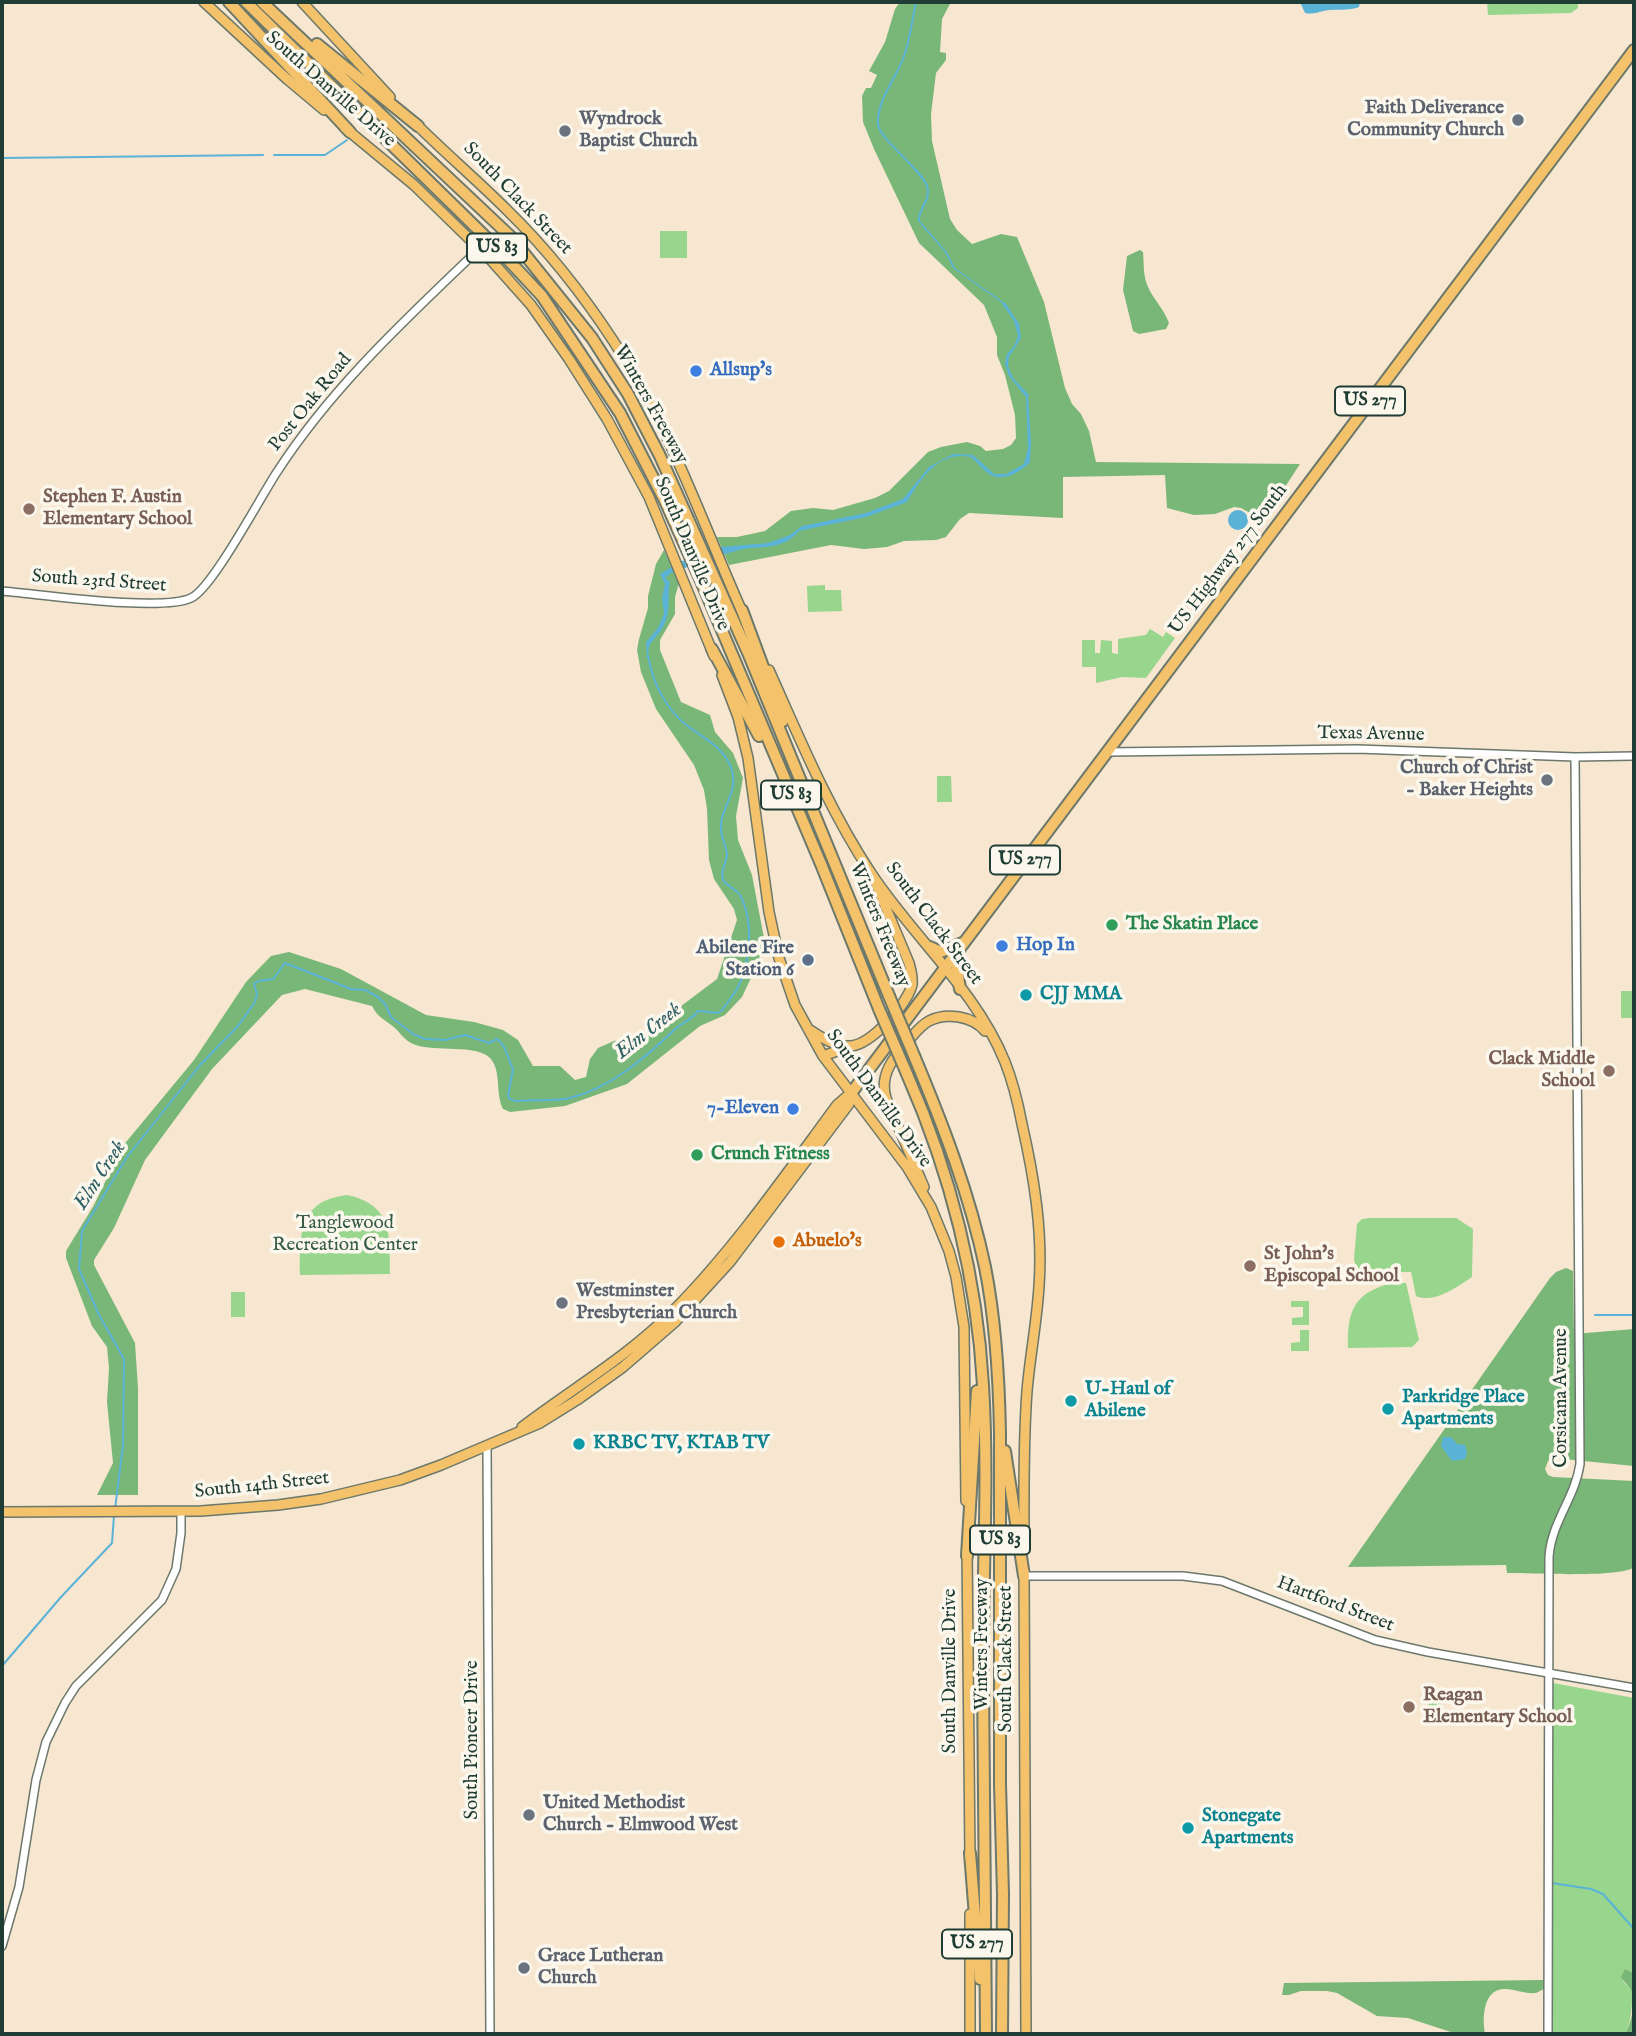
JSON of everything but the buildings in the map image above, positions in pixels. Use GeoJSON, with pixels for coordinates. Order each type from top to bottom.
{"type":"FeatureCollection","features":[{"type":"Feature","properties":{"kind":"highway"},"geometry":{"type":"LineString","coordinates":[[229,2],[350,132]]}},
{"type":"Feature","properties":{"kind":"highway","name":"Winters Freeway"},"geometry":{"type":"LineString","coordinates":[[246,2],[499,250],[542,296],[620,413],[665,501],[701,581],[927,1120],[944,1167],[970,1272],[985,1426],[985,2034]]}},
{"type":"Feature","properties":{"kind":"highway"},"geometry":{"type":"LineString","coordinates":[[264,2],[418,126]]}},
{"type":"Feature","properties":{"kind":"highway","name":"Winters Freeway"},"geometry":{"type":"LineString","coordinates":[[264,2],[504,229],[592,338],[628,394],[660,456],[749,655],[938,1112],[956,1164],[984,1266],[994,1325],[998,1371],[1002,2034]]}},
{"type":"Feature","properties":{"kind":"highway","name":"US Highway 277 South"},"geometry":{"type":"LineString","coordinates":[[852,1092],[1634,50]]}},
{"type":"Feature","properties":{"kind":"highway"},"geometry":{"type":"LineString","coordinates":[[742,610],[821,829]]}},
{"type":"Feature","properties":{"kind":"highway"},"geometry":{"type":"LineString","coordinates":[[712,649],[760,738],[788,804],[821,864]]}},
{"type":"Feature","properties":{"kind":"highway"},"geometry":{"type":"LineString","coordinates":[[930,947],[943,952],[961,946],[957,969],[960,989]]}},
{"type":"Feature","properties":{"kind":"highway"},"geometry":{"type":"LineString","coordinates":[[967,1556],[979,1343]]}},
{"type":"Feature","properties":{"kind":"highway"},"geometry":{"type":"LineString","coordinates":[[998,1371],[1004,1446],[1024,1576]]}},
{"type":"Feature","properties":{"kind":"highway","name":"US 277"},"geometry":{"type":"LineString","coordinates":[[970,1853],[985,2034]]}},
{"type":"Feature","properties":{"kind":"main road","name":"South Danville Drive"},"geometry":{"type":"LineString","coordinates":[[204,2],[287,79],[414,185],[479,249],[531,305],[571,362],[633,464],[687,588],[738,717],[748,758],[769,912],[779,958],[795,1005],[823,1056],[907,1167],[931,1207],[956,1277],[964,1326],[970,2034]]}},
{"type":"Feature","properties":{"kind":"main road","name":"South Clack Street"},"geometry":{"type":"LineString","coordinates":[[302,2],[380,88],[536,240],[612,339],[653,412],[820,780],[856,849],[872,875],[930,947],[988,1027],[1012,1081],[1030,1159],[1040,1236],[1040,1284],[1027,1388],[1023,1462],[1026,2034]]}},
{"type":"Feature","properties":{"kind":"main road"},"geometry":{"type":"LineString","coordinates":[[823,1056],[864,1042],[877,1033],[912,986],[909,963],[872,875]]}},
{"type":"Feature","properties":{"kind":"main road"},"geometry":{"type":"LineString","coordinates":[[931,1207],[912,1155],[886,1098],[886,1072],[891,1061],[919,1028],[928,1021],[939,1018],[958,1017],[971,1020],[980,1025],[998,1045]]}},
{"type":"Feature","properties":{"kind":"main road"},"geometry":{"type":"LineString","coordinates":[[806,1027],[828,1041],[851,1046]]}},
{"type":"Feature","properties":{"kind":"main road"},"geometry":{"type":"LineString","coordinates":[[836,1073],[839,1094],[837,1105]]}},
{"type":"Feature","properties":{"kind":"main road","name":"South 14th Street"},"geometry":{"type":"LineString","coordinates":[[514,1433],[623,1355],[674,1310],[719,1260],[837,1105],[852,1092]]}},
{"type":"Feature","properties":{"kind":"main road","name":"South 14th Street"},"geometry":{"type":"LineString","coordinates":[[2,1512],[181,1511],[278,1505],[342,1495],[400,1479],[540,1423],[578,1400],[623,1367],[675,1322],[730,1262],[849,1104],[852,1092]]}},
{"type":"Feature","properties":{"kind":"main road"},"geometry":{"type":"LineString","coordinates":[[839,1117],[854,1111],[869,1116]]}},
{"type":"Feature","properties":{"kind":"street","name":"Post Oak Road"},"geometry":{"type":"LineString","coordinates":[[193,598],[212,577],[277,471],[330,397],[404,320],[479,249]]}},
{"type":"Feature","properties":{"kind":"street","name":"South 23rd Street"},"geometry":{"type":"LineString","coordinates":[[2,591],[136,602],[170,603],[193,598]]}},
{"type":"Feature","properties":{"kind":"street","name":"Texas Avenue"},"geometry":{"type":"LineString","coordinates":[[1106,752],[1358,749],[1575,757],[1634,756]]}},
{"type":"Feature","properties":{"kind":"street","name":"Corsicana Avenue"},"geometry":{"type":"LineString","coordinates":[[1548,2034],[1550,1545],[1575,1487],[1580,1464],[1575,757]]}},
{"type":"Feature","properties":{"kind":"street"},"geometry":{"type":"LineString","coordinates":[[540,1423],[541,1413]]}},
{"type":"Feature","properties":{"kind":"street","name":"South Pioneer Drive"},"geometry":{"type":"LineString","coordinates":[[487,1446],[491,2034]]}},
{"type":"Feature","properties":{"kind":"street"},"geometry":{"type":"LineString","coordinates":[[2,1946],[19,1887],[36,1780],[46,1742],[76,1686],[162,1600],[172,1580],[179,1554],[181,1511]]}},
{"type":"Feature","properties":{"kind":"street","name":"Hartford Street"},"geometry":{"type":"LineString","coordinates":[[1024,1576],[1183,1576],[1222,1581],[1375,1640],[1428,1652],[1634,1688]]}},
{"type":"Feature","properties":{"kind":"green space"},"geometry":{"type":"Polygon","coordinates":[[[900,2],[951,2],[942,19],[940,52],[946,53],[946,60],[936,73],[931,114],[932,141],[950,219],[972,244],[1001,234],[1017,237],[1044,302],[1065,388],[1089,431],[1096,462],[1300,464],[1268,513],[1250,513],[1234,507],[1215,514],[1194,515],[1167,508],[1165,475],[1063,477],[1063,518],[969,513],[960,519],[946,537],[936,540],[904,541],[887,547],[864,549],[831,545],[729,565],[717,537],[737,537],[765,531],[791,511],[813,508],[833,510],[875,498],[889,491],[928,452],[941,447],[967,442],[986,451],[1003,449],[1011,445],[1016,438],[1015,415],[997,355],[997,337],[984,305],[919,243],[863,122],[862,96],[866,88],[871,88],[877,75],[869,71],[885,42],[895,9],[900,2]]]}},
{"type":"Feature","properties":{"kind":"green space"},"geometry":{"type":"Polygon","coordinates":[[[1487,2],[1578,2],[1578,8],[1571,13],[1488,15],[1487,2]]]}},
{"type":"Feature","properties":{"kind":"green space"},"geometry":{"type":"Polygon","coordinates":[[[660,231],[687,231],[687,258],[660,258],[660,231]]]}},
{"type":"Feature","properties":{"kind":"green space"},"geometry":{"type":"Polygon","coordinates":[[[1140,250],[1143,252],[1146,283],[1169,323],[1166,329],[1139,334],[1133,331],[1123,290],[1127,256],[1140,250]]]}},
{"type":"Feature","properties":{"kind":"green space"},"geometry":{"type":"Polygon","coordinates":[[[664,550],[679,583],[675,597],[675,614],[660,640],[660,650],[681,702],[710,715],[715,732],[733,753],[743,778],[736,816],[738,840],[752,875],[764,938],[758,963],[742,997],[725,1015],[700,1026],[627,1084],[565,1106],[510,1112],[503,1109],[499,1097],[494,1063],[484,1054],[413,1044],[372,1006],[305,989],[282,995],[212,1069],[145,1160],[114,1228],[94,1260],[94,1265],[135,1343],[138,1388],[138,1495],[97,1495],[113,1463],[107,1402],[107,1347],[92,1326],[66,1258],[66,1251],[94,1205],[122,1147],[194,1060],[246,982],[271,956],[289,952],[341,969],[426,1015],[474,1022],[503,1030],[518,1040],[533,1066],[560,1066],[575,1080],[586,1077],[590,1059],[598,1048],[614,1041],[636,1039],[650,1034],[660,1022],[717,979],[737,920],[734,909],[714,879],[709,860],[704,790],[694,765],[656,709],[641,672],[637,650],[656,564],[664,550]]]}},
{"type":"Feature","properties":{"kind":"green space"},"geometry":{"type":"Polygon","coordinates":[[[825,585],[825,590],[841,590],[842,611],[808,612],[807,586],[825,585]]]}},
{"type":"Feature","properties":{"kind":"green space"},"geometry":{"type":"Polygon","coordinates":[[[1150,629],[1163,637],[1166,632],[1175,638],[1146,678],[1122,677],[1096,683],[1096,667],[1082,667],[1082,640],[1095,640],[1095,653],[1100,653],[1101,640],[1112,641],[1112,653],[1118,654],[1118,639],[1146,635],[1150,629]]]}},
{"type":"Feature","properties":{"kind":"green space"},"geometry":{"type":"Polygon","coordinates":[[[937,776],[951,776],[952,802],[937,802],[937,776]]]}},
{"type":"Feature","properties":{"kind":"green space"},"geometry":{"type":"Polygon","coordinates":[[[1621,991],[1634,991],[1634,1018],[1621,1018],[1621,991]]]}},
{"type":"Feature","properties":{"kind":"green space","name":"Tanglewood Recreation Center"},"geometry":{"type":"Polygon","coordinates":[[[347,1195],[373,1206],[381,1214],[389,1235],[390,1274],[300,1275],[300,1246],[305,1222],[319,1204],[347,1195]]]}},
{"type":"Feature","properties":{"kind":"green space"},"geometry":{"type":"Polygon","coordinates":[[[1456,1218],[1473,1229],[1472,1277],[1438,1296],[1423,1298],[1416,1296],[1411,1272],[1360,1270],[1354,1259],[1357,1224],[1362,1219],[1456,1218]]]}},
{"type":"Feature","properties":{"kind":"green space"},"geometry":{"type":"Polygon","coordinates":[[[1566,1268],[1573,1271],[1574,1334],[1634,1329],[1634,1466],[1553,1458],[1548,1461],[1545,1469],[1548,1475],[1553,1477],[1634,1481],[1634,1567],[1612,1573],[1574,1574],[1507,1573],[1506,1565],[1348,1567],[1550,1278],[1566,1268]]]}},
{"type":"Feature","properties":{"kind":"green space"},"geometry":{"type":"Polygon","coordinates":[[[1393,1283],[1406,1283],[1419,1340],[1412,1347],[1348,1348],[1349,1324],[1355,1305],[1369,1292],[1393,1283]]]}},
{"type":"Feature","properties":{"kind":"green space"},"geometry":{"type":"Polygon","coordinates":[[[231,1292],[245,1292],[245,1317],[231,1317],[231,1292]]]}},
{"type":"Feature","properties":{"kind":"green space"},"geometry":{"type":"Polygon","coordinates":[[[1291,1301],[1309,1301],[1309,1325],[1292,1325],[1292,1318],[1303,1317],[1303,1307],[1291,1307],[1291,1301]]]}},
{"type":"Feature","properties":{"kind":"green space"},"geometry":{"type":"Polygon","coordinates":[[[1300,1330],[1309,1330],[1309,1351],[1291,1351],[1291,1343],[1300,1342],[1300,1330]]]}},
{"type":"Feature","properties":{"kind":"green space"},"geometry":{"type":"Polygon","coordinates":[[[1553,1683],[1634,1698],[1634,1973],[1625,1969],[1623,1981],[1632,1991],[1632,2008],[1625,2034],[1552,2034],[1553,1683]]]}},
{"type":"Feature","properties":{"kind":"green space"},"geometry":{"type":"Polygon","coordinates":[[[1434,1689],[1445,1693],[1439,1710],[1428,1706],[1434,1689]]]}},
{"type":"Feature","properties":{"kind":"green space"},"geometry":{"type":"Polygon","coordinates":[[[1625,1969],[1634,1973],[1634,2034],[1625,2034],[1631,2019],[1633,2002],[1632,1992],[1621,1977],[1625,1969]]]}},
{"type":"Feature","properties":{"kind":"green space"},"geometry":{"type":"Polygon","coordinates":[[[1544,1980],[1544,1989],[1536,1993],[1507,1989],[1493,1993],[1484,2012],[1485,2034],[1457,2034],[1408,2018],[1377,2016],[1337,1993],[1327,1991],[1301,1991],[1282,1995],[1284,1983],[1544,1980]]]}},
{"type":"Feature","properties":{"kind":"water"},"geometry":{"type":"Polygon","coordinates":[[[1300,2],[1360,2],[1359,7],[1355,8],[1312,14],[1305,13],[1300,2]]]}},
{"type":"Feature","properties":{"kind":"water"},"geometry":{"type":"Polygon","coordinates":[[[919,220],[947,252],[955,268],[1006,304],[1019,324],[1021,338],[1009,357],[1008,366],[1013,378],[1028,394],[1030,462],[1013,474],[998,477],[987,472],[971,457],[949,458],[925,475],[907,502],[866,517],[799,531],[786,542],[739,550],[671,573],[665,578],[670,582],[666,620],[650,644],[650,659],[647,659],[646,642],[658,628],[664,614],[662,598],[665,584],[660,574],[680,562],[722,547],[768,543],[790,535],[802,526],[866,513],[903,499],[929,467],[953,454],[973,455],[994,474],[1006,474],[1024,464],[1028,448],[1026,397],[1009,376],[1005,363],[1007,354],[1018,336],[1014,321],[1001,302],[953,268],[945,252],[919,220]]]}},
{"type":"Feature","properties":{"kind":"water"},"geometry":{"type":"Polygon","coordinates":[[[1238,510],[1245,513],[1248,520],[1245,527],[1238,530],[1231,527],[1228,520],[1231,513],[1238,510]]]}},
{"type":"Feature","properties":{"kind":"water"},"geometry":{"type":"Polygon","coordinates":[[[1443,1437],[1451,1437],[1457,1444],[1465,1445],[1465,1459],[1452,1461],[1441,1446],[1443,1437]]]}},
{"type":"Feature","properties":{"kind":"waterway","name":"Elm Creek"},"geometry":{"type":"LineString","coordinates":[[916,2],[905,52],[883,98],[878,124],[885,138],[917,171],[927,186],[928,196],[919,221]]}},
{"type":"Feature","properties":{"kind":"waterway"},"geometry":{"type":"LineString","coordinates":[[274,155],[325,155],[347,140]]}},
{"type":"Feature","properties":{"kind":"waterway"},"geometry":{"type":"LineString","coordinates":[[2,158],[263,155]]}},
{"type":"Feature","properties":{"kind":"waterway","name":"Elm Creek"},"geometry":{"type":"LineString","coordinates":[[115,1509],[123,1445],[124,1359],[99,1315],[79,1269],[82,1231],[127,1157],[201,1064],[238,1026],[255,1002],[257,994],[254,984],[273,979],[285,963],[351,989],[365,990],[378,997],[391,1017],[413,1034],[425,1039],[445,1040],[465,1035],[489,1043],[497,1039],[505,1049],[513,1069],[508,1096],[516,1101],[570,1098],[599,1087],[638,1062],[698,1011],[718,1013],[735,992],[742,979],[748,955],[749,929],[740,895],[726,883],[722,875],[727,855],[721,821],[732,790],[733,773],[720,751],[672,711],[657,687],[649,660]]}},
{"type":"Feature","properties":{"kind":"waterway"},"geometry":{"type":"LineString","coordinates":[[1595,1315],[1634,1315]]}},
{"type":"Feature","properties":{"kind":"waterway","name":"Elm Creek"},"geometry":{"type":"LineString","coordinates":[[2,1666],[112,1543],[114,1515]]}},
{"type":"Feature","properties":{"kind":"waterway"},"geometry":{"type":"LineString","coordinates":[[1552,1883],[1591,1889],[1603,1894],[1634,1929]]}},
{"type":"Feature","properties":{"kind":"place","name":"Faith Deliverance Community Church"},"geometry":{"type":"Point","coordinates":[1518,120]}},
{"type":"Feature","properties":{"kind":"place","name":"Wyndrock Baptist Church"},"geometry":{"type":"Point","coordinates":[565,131]}},
{"type":"Feature","properties":{"kind":"place","name":"Allsup's"},"geometry":{"type":"Point","coordinates":[696,371]}},
{"type":"Feature","properties":{"kind":"place","name":"Stephen F. Austin Elementary School"},"geometry":{"type":"Point","coordinates":[29,509]}},
{"type":"Feature","properties":{"kind":"place","name":"Church of Christ - Baker Heights"},"geometry":{"type":"Point","coordinates":[1547,780]}},
{"type":"Feature","properties":{"kind":"place","name":"The Skatin Place"},"geometry":{"type":"Point","coordinates":[1112,925]}},
{"type":"Feature","properties":{"kind":"place","name":"Hop In"},"geometry":{"type":"Point","coordinates":[1002,946]}},
{"type":"Feature","properties":{"kind":"place","name":"Abilene Fire Station 6"},"geometry":{"type":"Point","coordinates":[808,960]}},
{"type":"Feature","properties":{"kind":"place","name":"CJJ MMA"},"geometry":{"type":"Point","coordinates":[1026,995]}},
{"type":"Feature","properties":{"kind":"place","name":"Clack Middle School"},"geometry":{"type":"Point","coordinates":[1609,1071]}},
{"type":"Feature","properties":{"kind":"place","name":"7-Eleven"},"geometry":{"type":"Point","coordinates":[793,1109]}},
{"type":"Feature","properties":{"kind":"place","name":"Crunch Fitness"},"geometry":{"type":"Point","coordinates":[697,1155]}},
{"type":"Feature","properties":{"kind":"place","name":"Abuelo's"},"geometry":{"type":"Point","coordinates":[779,1242]}},
{"type":"Feature","properties":{"kind":"place","name":"St John's Episcopal School"},"geometry":{"type":"Point","coordinates":[1250,1266]}},
{"type":"Feature","properties":{"kind":"place","name":"Westminster Presbyterian Church"},"geometry":{"type":"Point","coordinates":[562,1303]}},
{"type":"Feature","properties":{"kind":"place","name":"U-Haul of Abilene"},"geometry":{"type":"Point","coordinates":[1071,1401]}},
{"type":"Feature","properties":{"kind":"place","name":"Parkridge Place Apartments"},"geometry":{"type":"Point","coordinates":[1388,1409]}},
{"type":"Feature","properties":{"kind":"place","name":"KRBC TV, KTAB TV"},"geometry":{"type":"Point","coordinates":[579,1444]}},
{"type":"Feature","properties":{"kind":"place","name":"Reagan Elementary School"},"geometry":{"type":"Point","coordinates":[1409,1707]}},
{"type":"Feature","properties":{"kind":"place","name":"United Methodist Church - Elmwood West"},"geometry":{"type":"Point","coordinates":[529,1815]}},
{"type":"Feature","properties":{"kind":"place","name":"Stonegate Apartments"},"geometry":{"type":"Point","coordinates":[1188,1828]}},
{"type":"Feature","properties":{"kind":"place","name":"Grace Lutheran Church"},"geometry":{"type":"Point","coordinates":[524,1968]}}]}
